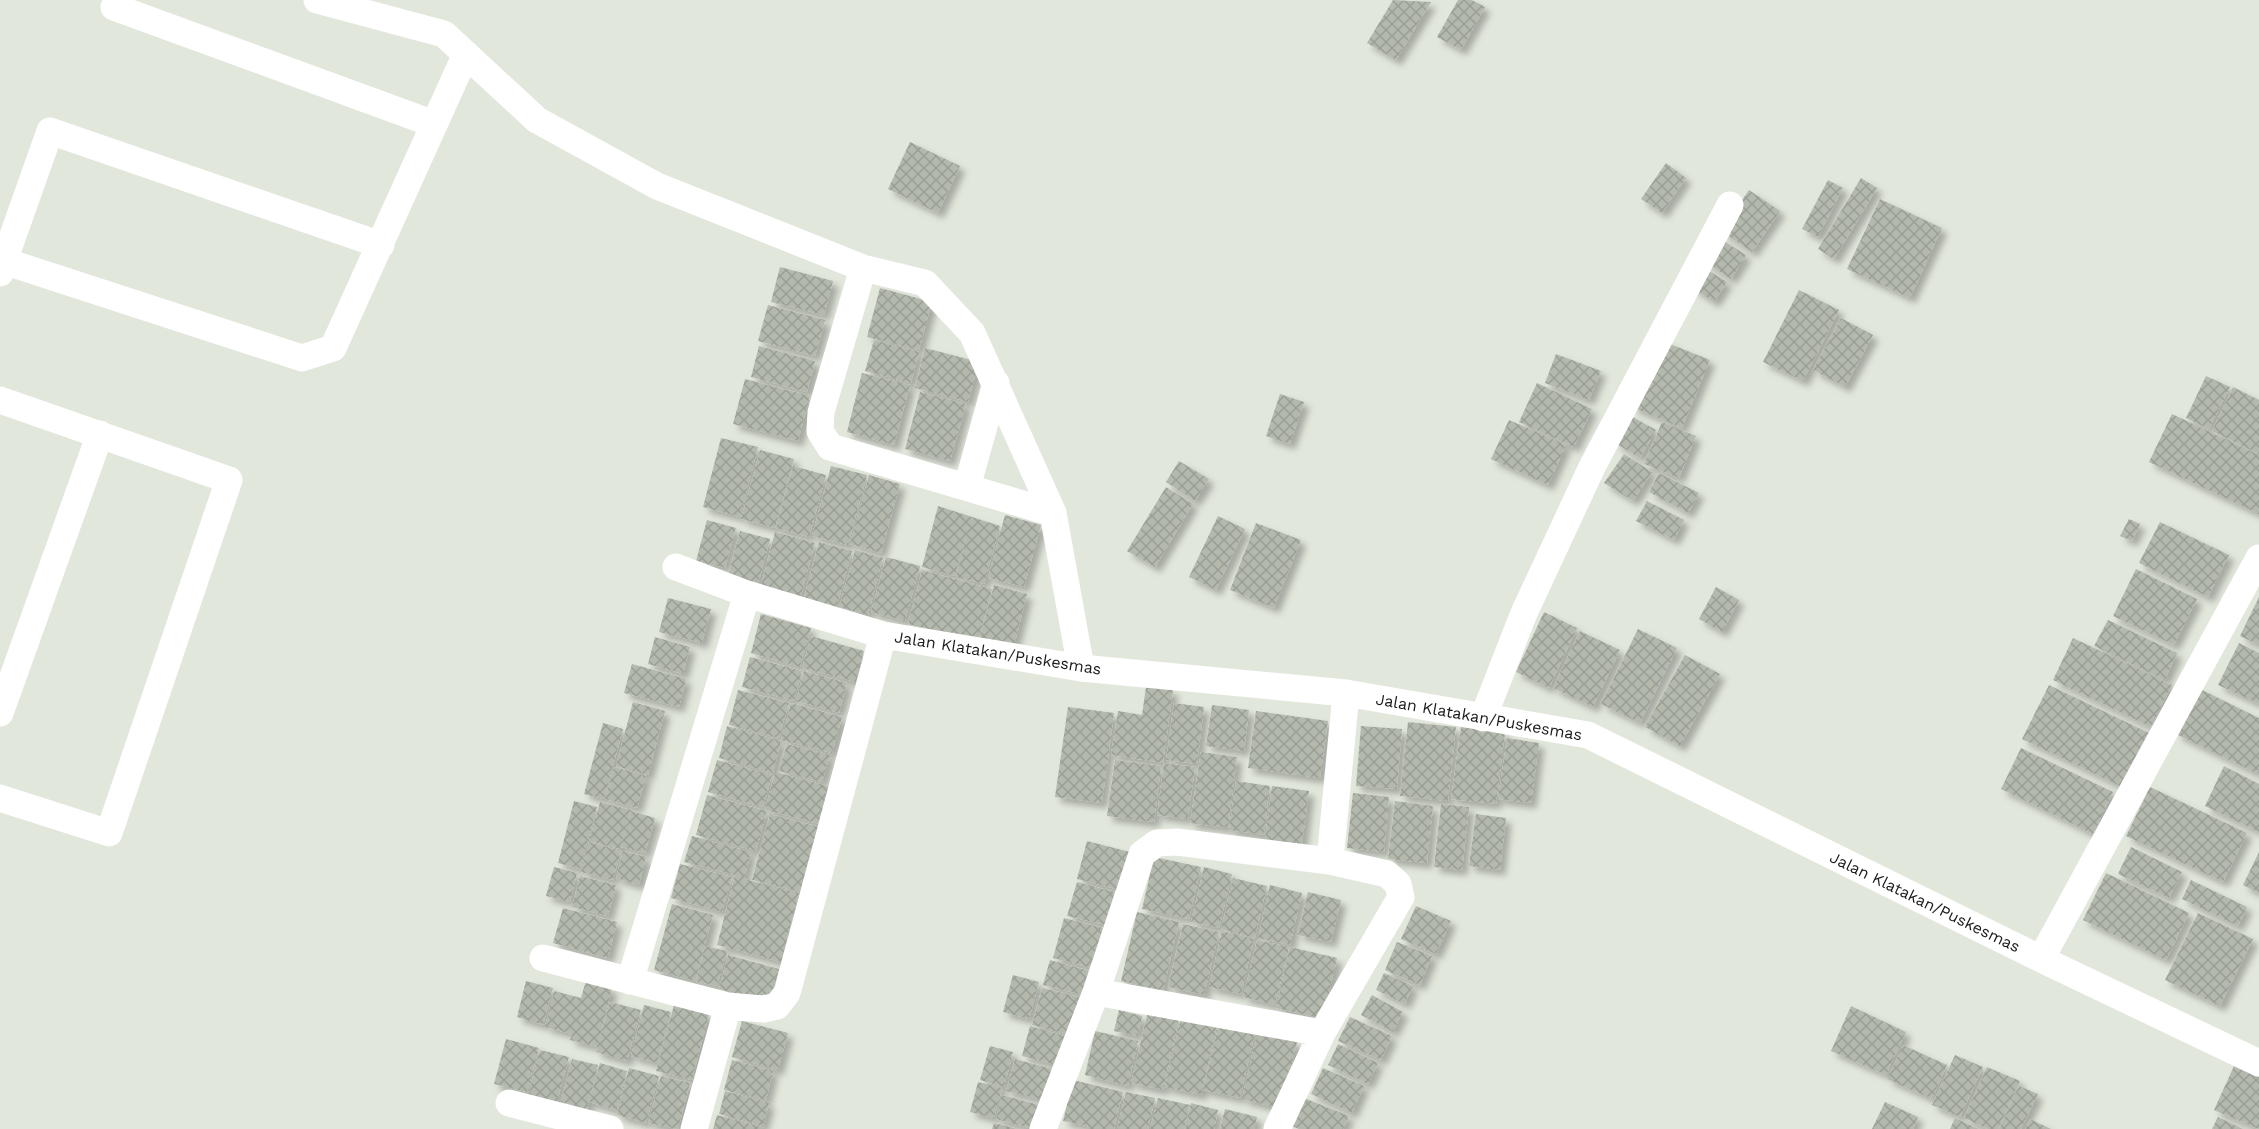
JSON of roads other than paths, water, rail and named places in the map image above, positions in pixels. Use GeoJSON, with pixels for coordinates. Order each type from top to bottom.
{"type":"FeatureCollection","features":[{"type":"Feature","properties":{"kind":"street"},"geometry":{"type":"LineString","coordinates":[[317,0],[444,34],[537,120],[657,186],[863,268],[925,283],[972,333],[1053,513],[1081,668]]}},
{"type":"Feature","properties":{"kind":"street"},"geometry":{"type":"LineString","coordinates":[[114,7],[434,124]]}},
{"type":"Feature","properties":{"kind":"street"},"geometry":{"type":"LineString","coordinates":[[381,245],[50,131],[2,267],[302,358],[318,355],[333,348],[381,245],[466,54]]}},
{"type":"Feature","properties":{"kind":"street"},"geometry":{"type":"LineString","coordinates":[[1483,718],[1524,613],[1592,468],[1730,205]]}},
{"type":"Feature","properties":{"kind":"street"},"geometry":{"type":"LineString","coordinates":[[863,268],[821,412],[820,431],[830,447],[1053,513]]}},
{"type":"Feature","properties":{"kind":"street"},"geometry":{"type":"LineString","coordinates":[[967,487],[996,383]]}},
{"type":"Feature","properties":{"kind":"street"},"geometry":{"type":"LineString","coordinates":[[0,400],[229,480],[109,833],[0,798]]}},
{"type":"Feature","properties":{"kind":"street"},"geometry":{"type":"LineString","coordinates":[[0,713],[100,434]]}},
{"type":"Feature","properties":{"kind":"street"},"geometry":{"type":"LineString","coordinates":[[2041,959],[2259,558]]}},
{"type":"Feature","properties":{"kind":"street","name":"Jalan Klatakan/Puskesmas"},"geometry":{"type":"LineString","coordinates":[[676,567],[747,594],[883,635],[1081,668],[1346,693],[1588,735],[2041,959],[2259,1063]]}},
{"type":"Feature","properties":{"kind":"street"},"geometry":{"type":"LineString","coordinates":[[630,981],[747,594]]}},
{"type":"Feature","properties":{"kind":"street"},"geometry":{"type":"LineString","coordinates":[[543,958],[728,1006],[764,1009],[777,1006],[787,993],[883,635]]}},
{"type":"Feature","properties":{"kind":"street"},"geometry":{"type":"LineString","coordinates":[[1330,861],[1346,693]]}},
{"type":"Feature","properties":{"kind":"street"},"geometry":{"type":"LineString","coordinates":[[1043,1129],[1096,992],[1142,854],[1157,843],[1177,842],[1330,861],[1387,874],[1398,884],[1401,897],[1322,1033],[1277,1129]]}},
{"type":"Feature","properties":{"kind":"street"},"geometry":{"type":"LineString","coordinates":[[1096,992],[1322,1033]]}},
{"type":"Feature","properties":{"kind":"street"},"geometry":{"type":"LineString","coordinates":[[694,1129],[728,1006]]}},
{"type":"Feature","properties":{"kind":"street"},"geometry":{"type":"LineString","coordinates":[[509,1103],[610,1129]]}}]}
